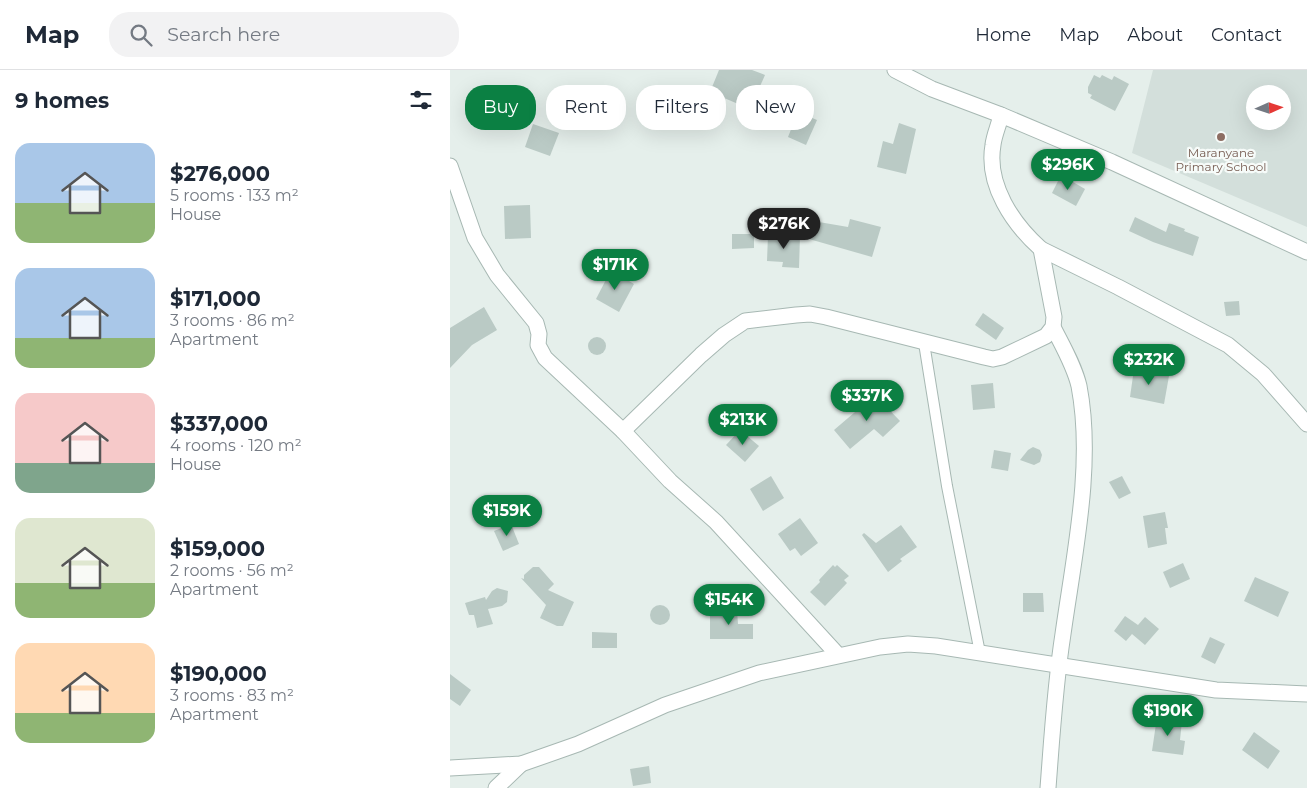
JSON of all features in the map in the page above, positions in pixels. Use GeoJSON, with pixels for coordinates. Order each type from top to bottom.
{"type":"FeatureCollection","features":[{"type":"Feature","properties":{"kind":"street"},"geometry":{"type":"LineString","coordinates":[[895,70],[932,88],[1002,115],[1112,162],[1307,252]]}},
{"type":"Feature","properties":{"kind":"street"},"geometry":{"type":"LineString","coordinates":[[1002,115],[992,145],[993,170],[1000,194],[1021,230],[1041,248],[1228,345],[1263,374],[1307,424]]}},
{"type":"Feature","properties":{"kind":"street"},"geometry":{"type":"LineString","coordinates":[[450,166],[475,238],[497,275],[536,323],[539,334],[538,345],[544,358],[623,431],[670,481],[716,522],[838,655]]}},
{"type":"Feature","properties":{"kind":"street"},"geometry":{"type":"LineString","coordinates":[[1041,248],[1054,317],[1053,327],[1071,364],[1078,384],[1082,405],[1084,465],[1058,665],[1048,788]]}},
{"type":"Feature","properties":{"kind":"street"},"geometry":{"type":"LineString","coordinates":[[623,431],[700,355],[746,321],[810,314],[993,359],[1002,358],[1046,336],[1053,327]]}},
{"type":"Feature","properties":{"kind":"street"},"geometry":{"type":"LineString","coordinates":[[450,768],[521,764],[578,744],[665,705],[759,673],[838,655],[908,644],[936,646],[1216,690],[1307,694]]}},
{"type":"Feature","properties":{"kind":"street"},"geometry":{"type":"LineString","coordinates":[[496,788],[521,764]]}},
{"type":"Feature","properties":{"kind":"lane"},"geometry":{"type":"LineString","coordinates":[[924,343],[947,486],[980,653]]}},
{"type":"Feature","properties":{"kind":"shaded area","name":"Maranyane Primary School"},"geometry":{"type":"Polygon","coordinates":[[[1153,70],[1307,70],[1307,227],[1132,153],[1153,70]]]}},
{"type":"Feature","properties":{"kind":"building"},"geometry":{"type":"Polygon","coordinates":[[[719,70],[752,70],[765,75],[761,85],[736,85],[736,103],[726,99],[726,85],[713,85],[719,70]]]}},
{"type":"Feature","properties":{"kind":"building"},"geometry":{"type":"Polygon","coordinates":[[[1094,75],[1100,78],[1102,75],[1112,80],[1114,76],[1129,84],[1115,111],[1090,98],[1092,95],[1088,93],[1088,87],[1094,75]]]}},
{"type":"Feature","properties":{"kind":"building"},"geometry":{"type":"Polygon","coordinates":[[[899,123],[916,129],[906,174],[877,167],[883,141],[893,144],[899,123]]]}},
{"type":"Feature","properties":{"kind":"building"},"geometry":{"type":"Polygon","coordinates":[[[536,125],[559,133],[550,156],[525,147],[531,130],[536,130],[536,125]]]}},
{"type":"Feature","properties":{"kind":"building"},"geometry":{"type":"Polygon","coordinates":[[[791,130],[813,130],[806,145],[788,137],[791,130]]]}},
{"type":"Feature","properties":{"kind":"building"},"geometry":{"type":"Polygon","coordinates":[[[1061,175],[1085,189],[1076,206],[1052,193],[1061,175]]]}},
{"type":"Feature","properties":{"kind":"building"},"geometry":{"type":"Polygon","coordinates":[[[530,205],[531,238],[505,239],[504,206],[530,205]]]}},
{"type":"Feature","properties":{"kind":"building"},"geometry":{"type":"Polygon","coordinates":[[[1135,217],[1166,232],[1169,223],[1199,237],[1193,256],[1153,242],[1129,231],[1135,217]]]}},
{"type":"Feature","properties":{"kind":"building"},"geometry":{"type":"Polygon","coordinates":[[[850,219],[881,227],[872,257],[809,239],[813,221],[848,227],[850,219]]]}},
{"type":"Feature","properties":{"kind":"building"},"geometry":{"type":"Polygon","coordinates":[[[732,234],[754,234],[754,248],[732,249],[732,234]]]}},
{"type":"Feature","properties":{"kind":"building"},"geometry":{"type":"Polygon","coordinates":[[[768,235],[800,236],[799,268],[782,267],[783,262],[767,261],[768,235]]]}},
{"type":"Feature","properties":{"kind":"building"},"geometry":{"type":"Polygon","coordinates":[[[611,270],[634,284],[619,312],[596,299],[611,270]]]}},
{"type":"Feature","properties":{"kind":"building"},"geometry":{"type":"Polygon","coordinates":[[[1239,301],[1240,315],[1226,316],[1224,302],[1239,301]]]}},
{"type":"Feature","properties":{"kind":"building"},"geometry":{"type":"Polygon","coordinates":[[[484,307],[497,330],[472,345],[450,368],[450,328],[484,307]]]}},
{"type":"Feature","properties":{"kind":"building"},"geometry":{"type":"Polygon","coordinates":[[[983,313],[1004,328],[996,340],[975,325],[983,313]]]}},
{"type":"Feature","properties":{"kind":"building"},"geometry":{"type":"Polygon","coordinates":[[[597,337],[603,340],[606,346],[603,352],[597,355],[591,352],[588,346],[591,340],[597,337]]]}},
{"type":"Feature","properties":{"kind":"building"},"geometry":{"type":"Polygon","coordinates":[[[1134,369],[1169,376],[1164,404],[1130,397],[1134,369]]]}},
{"type":"Feature","properties":{"kind":"building"},"geometry":{"type":"Polygon","coordinates":[[[993,383],[995,408],[973,410],[971,385],[993,383]]]}},
{"type":"Feature","properties":{"kind":"building"},"geometry":{"type":"Polygon","coordinates":[[[875,395],[900,421],[883,437],[874,429],[850,449],[834,430],[875,395]]]}},
{"type":"Feature","properties":{"kind":"building"},"geometry":{"type":"Polygon","coordinates":[[[740,430],[759,446],[745,462],[726,445],[740,430]]]}},
{"type":"Feature","properties":{"kind":"building"},"geometry":{"type":"Polygon","coordinates":[[[1033,447],[1040,450],[1042,455],[1040,462],[1034,465],[1020,460],[1028,450],[1033,447]]]}},
{"type":"Feature","properties":{"kind":"building"},"geometry":{"type":"Polygon","coordinates":[[[994,450],[1011,453],[1008,471],[991,468],[994,450]]]}},
{"type":"Feature","properties":{"kind":"building"},"geometry":{"type":"Polygon","coordinates":[[[771,476],[784,498],[763,511],[750,489],[771,476]]]}},
{"type":"Feature","properties":{"kind":"building"},"geometry":{"type":"Polygon","coordinates":[[[1122,476],[1131,493],[1119,499],[1109,482],[1122,476]]]}},
{"type":"Feature","properties":{"kind":"building"},"geometry":{"type":"Polygon","coordinates":[[[1165,512],[1168,528],[1165,528],[1167,544],[1148,548],[1143,516],[1165,512]]]}},
{"type":"Feature","properties":{"kind":"building"},"geometry":{"type":"Polygon","coordinates":[[[800,518],[818,543],[801,556],[795,548],[790,551],[778,534],[800,518]]]}},
{"type":"Feature","properties":{"kind":"building"},"geometry":{"type":"Polygon","coordinates":[[[511,524],[519,544],[503,551],[494,531],[511,524]]]}},
{"type":"Feature","properties":{"kind":"building"},"geometry":{"type":"Polygon","coordinates":[[[901,525],[917,547],[900,559],[902,561],[888,572],[862,535],[864,533],[876,543],[901,525]]]}},
{"type":"Feature","properties":{"kind":"building"},"geometry":{"type":"Polygon","coordinates":[[[1183,563],[1190,579],[1170,588],[1163,572],[1183,563]]]}},
{"type":"Feature","properties":{"kind":"building"},"geometry":{"type":"Polygon","coordinates":[[[833,565],[835,567],[837,565],[849,576],[844,580],[847,583],[825,606],[810,592],[833,565]]]}},
{"type":"Feature","properties":{"kind":"building"},"geometry":{"type":"Polygon","coordinates":[[[533,567],[539,567],[554,584],[548,590],[574,602],[563,626],[557,626],[540,618],[546,605],[521,578],[524,579],[524,575],[533,567]]]}},
{"type":"Feature","properties":{"kind":"building"},"geometry":{"type":"Polygon","coordinates":[[[1255,577],[1289,592],[1278,617],[1244,601],[1255,577]]]}},
{"type":"Feature","properties":{"kind":"building"},"geometry":{"type":"Polygon","coordinates":[[[497,588],[508,591],[507,602],[502,606],[488,609],[493,624],[477,628],[474,615],[469,615],[465,603],[485,597],[486,600],[492,591],[497,588]]]}},
{"type":"Feature","properties":{"kind":"building"},"geometry":{"type":"Polygon","coordinates":[[[1023,593],[1043,593],[1044,612],[1023,612],[1023,593]]]}},
{"type":"Feature","properties":{"kind":"building"},"geometry":{"type":"Polygon","coordinates":[[[660,605],[667,608],[670,615],[667,622],[660,625],[653,622],[650,615],[653,608],[660,605]]]}},
{"type":"Feature","properties":{"kind":"building"},"geometry":{"type":"Polygon","coordinates":[[[710,610],[737,610],[738,624],[753,624],[753,639],[710,639],[710,610]]]}},
{"type":"Feature","properties":{"kind":"building"},"geometry":{"type":"Polygon","coordinates":[[[1125,616],[1138,625],[1145,617],[1159,629],[1145,645],[1132,634],[1126,641],[1114,631],[1125,616]]]}},
{"type":"Feature","properties":{"kind":"building"},"geometry":{"type":"Polygon","coordinates":[[[592,632],[617,633],[617,648],[592,648],[592,632]]]}},
{"type":"Feature","properties":{"kind":"building"},"geometry":{"type":"Polygon","coordinates":[[[1210,637],[1225,644],[1215,664],[1201,657],[1210,637]]]}},
{"type":"Feature","properties":{"kind":"building"},"geometry":{"type":"Polygon","coordinates":[[[450,674],[471,690],[460,706],[450,699],[450,674]]]}},
{"type":"Feature","properties":{"kind":"building"},"geometry":{"type":"Polygon","coordinates":[[[1157,717],[1182,721],[1180,740],[1185,741],[1183,755],[1152,751],[1157,717]]]}},
{"type":"Feature","properties":{"kind":"building"},"geometry":{"type":"Polygon","coordinates":[[[1254,732],[1280,751],[1268,769],[1242,750],[1254,732]]]}},
{"type":"Feature","properties":{"kind":"building"},"geometry":{"type":"Polygon","coordinates":[[[649,766],[651,783],[633,786],[630,769],[649,766]]]}},
{"type":"Feature","properties":{"kind":"place","name":"Maranyane Primary School"},"geometry":{"type":"Point","coordinates":[1221,137]}}]}
